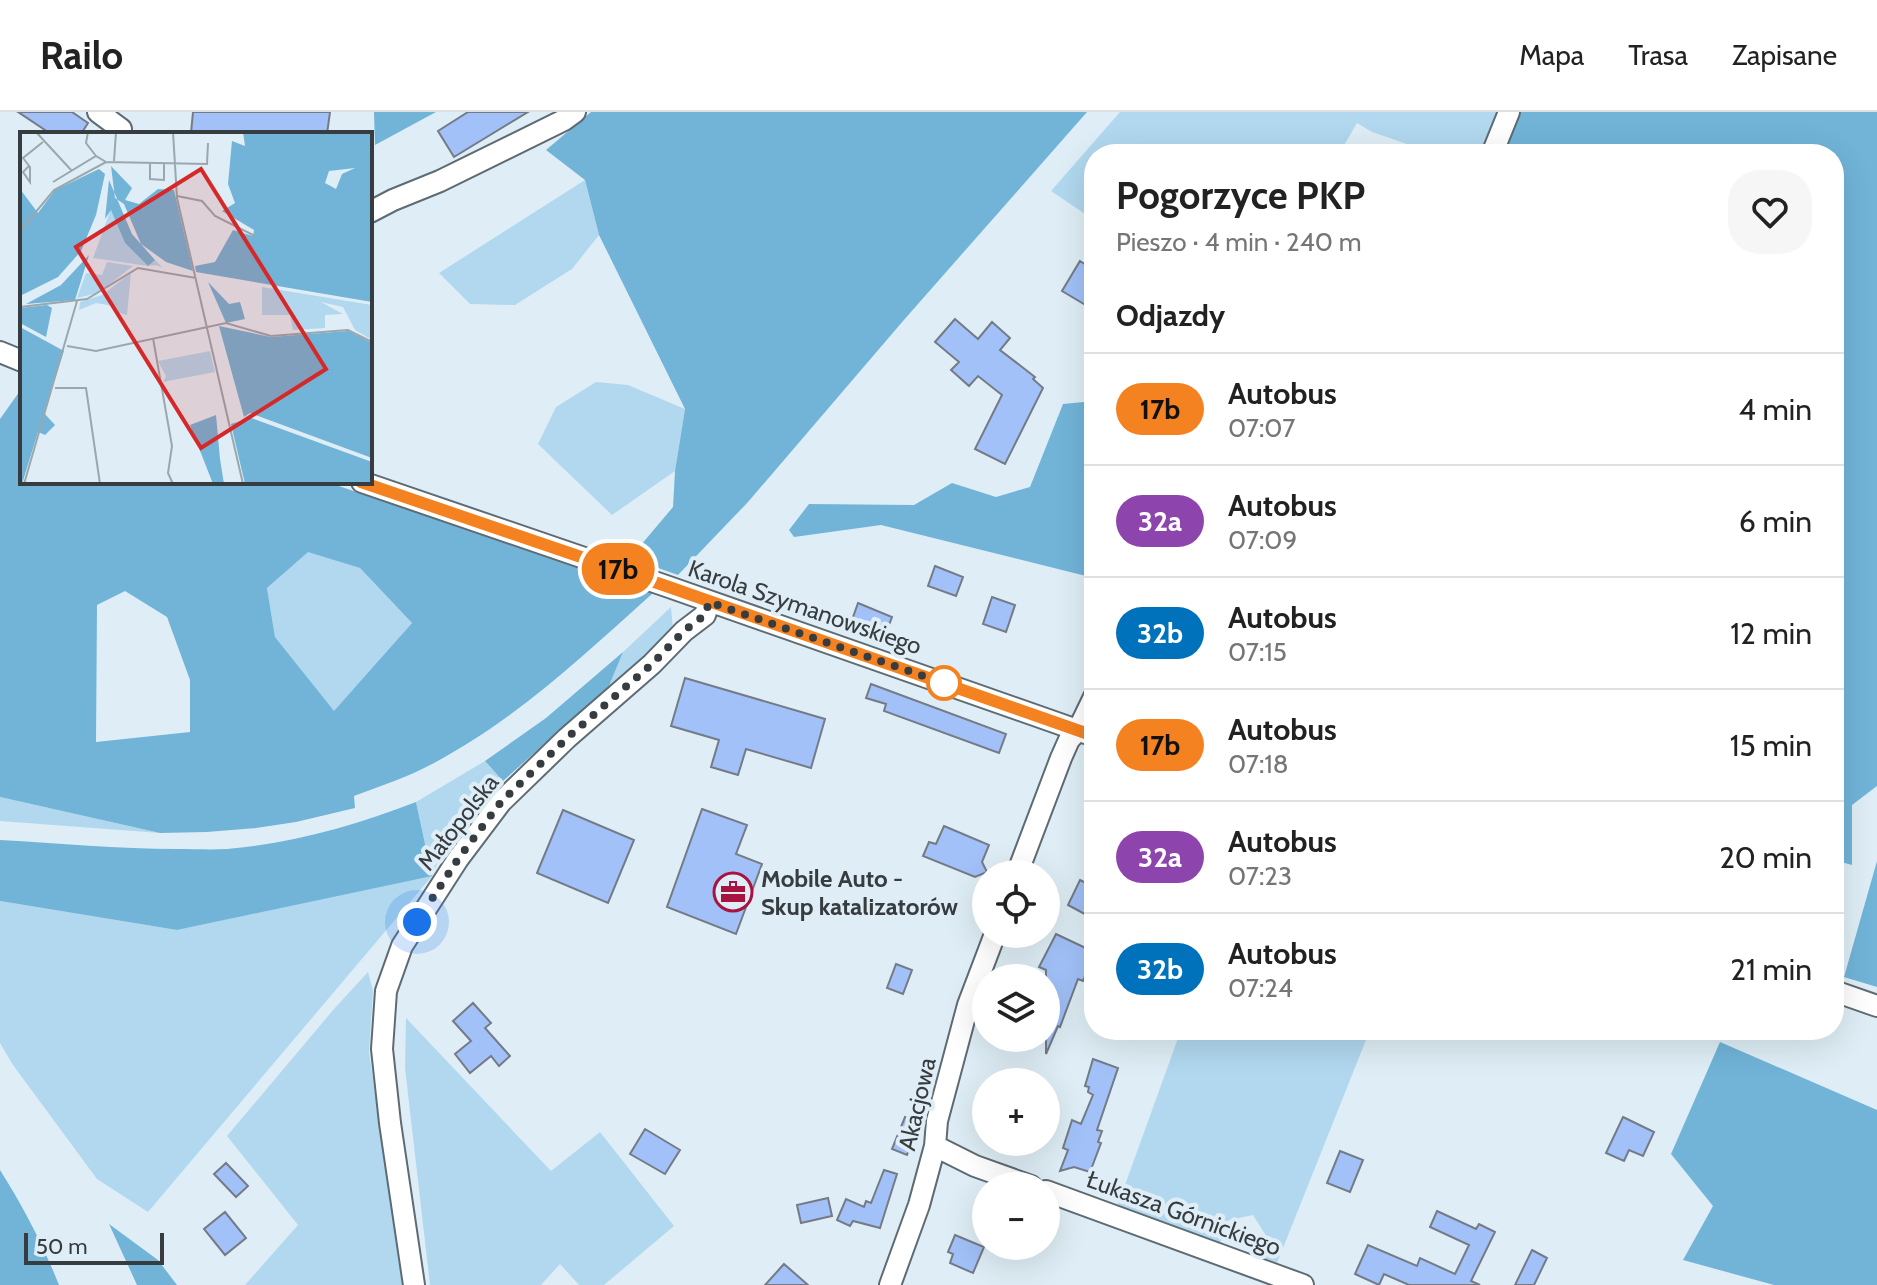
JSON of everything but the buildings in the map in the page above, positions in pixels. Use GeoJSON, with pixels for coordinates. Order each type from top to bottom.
{"type":"FeatureCollection","features":[{"type":"Feature","properties":{"kind":"street"},"geometry":{"type":"LineString","coordinates":[[98,112],[121,129]]}},
{"type":"Feature","properties":{"kind":"street"},"geometry":{"type":"LineString","coordinates":[[372,211],[454,174],[575,112]]}},
{"type":"Feature","properties":{"kind":"street"},"geometry":{"type":"LineString","coordinates":[[1496,144],[1509,112]]}},
{"type":"Feature","properties":{"kind":"street"},"geometry":{"type":"LineString","coordinates":[[0,352],[20,360]]}},
{"type":"Feature","properties":{"kind":"street","name":"Karola Szymanowskiego"},"geometry":{"type":"LineString","coordinates":[[368,484],[1084,732]]}},
{"type":"Feature","properties":{"kind":"street","name":"Małopolska"},"geometry":{"type":"LineString","coordinates":[[414,1285],[382,1049],[386,991],[402,946],[458,859],[501,802],[567,738],[705,615],[709,602]]}},
{"type":"Feature","properties":{"kind":"street"},"geometry":{"type":"LineString","coordinates":[[1022,860],[1069,740],[1084,734]]}},
{"type":"Feature","properties":{"kind":"street","name":"Akacjowa"},"geometry":{"type":"LineString","coordinates":[[890,1285],[919,1205],[935,1146],[937,1121],[968,1005],[990,948]]}},
{"type":"Feature","properties":{"kind":"street"},"geometry":{"type":"LineString","coordinates":[[1844,994],[1877,1006]]}},
{"type":"Feature","properties":{"kind":"street"},"geometry":{"type":"LineString","coordinates":[[935,1146],[992,1172]]}},
{"type":"Feature","properties":{"kind":"street","name":"Łukasza Górnickiego"},"geometry":{"type":"LineString","coordinates":[[1060,1196],[1303,1285]]}},
{"type":"Feature","properties":{"kind":"shaded area"},"geometry":{"type":"Polygon","coordinates":[[[374,112],[436,112],[375,145],[374,112]]]}},
{"type":"Feature","properties":{"kind":"shaded area"},"geometry":{"type":"Polygon","coordinates":[[[591,112],[1087,112],[748,502],[678,575],[630,558],[673,507],[685,409],[599,235],[585,180],[546,150],[591,112]]]}},
{"type":"Feature","properties":{"kind":"shaded area"},"geometry":{"type":"Polygon","coordinates":[[[1120,112],[1499,112],[1486,144],[1407,144],[1372,132],[1357,123],[1345,144],[1092,144],[1120,112]]]}},
{"type":"Feature","properties":{"kind":"shaded area"},"geometry":{"type":"Polygon","coordinates":[[[1520,112],[1877,112],[1877,786],[1852,805],[1852,865],[1844,863],[1844,144],[1508,144],[1520,112]]]}},
{"type":"Feature","properties":{"kind":"shaded area"},"geometry":{"type":"Polygon","coordinates":[[[1084,153],[1084,213],[1051,191],[1084,153]]]}},
{"type":"Feature","properties":{"kind":"shaded area"},"geometry":{"type":"Polygon","coordinates":[[[585,180],[599,235],[572,269],[515,305],[470,304],[439,273],[585,180]]]}},
{"type":"Feature","properties":{"kind":"shaded area"},"geometry":{"type":"Polygon","coordinates":[[[596,382],[628,385],[685,409],[675,471],[612,515],[538,444],[556,407],[596,382]]]}},
{"type":"Feature","properties":{"kind":"shaded area"},"geometry":{"type":"Polygon","coordinates":[[[20,391],[20,484],[333,484],[653,593],[549,685],[494,727],[424,768],[354,796],[355,808],[256,828],[160,833],[0,797],[0,419],[20,391]],[[308,552],[267,588],[275,637],[334,711],[412,623],[360,568],[308,552]],[[125,591],[97,605],[96,742],[190,732],[190,680],[167,617],[125,591]]]}},
{"type":"Feature","properties":{"kind":"shaded area"},"geometry":{"type":"Polygon","coordinates":[[[1084,402],[1084,576],[881,525],[794,537],[789,530],[809,504],[914,505],[952,483],[996,497],[1030,487],[1063,404],[1084,402]]]}},
{"type":"Feature","properties":{"kind":"shaded area"},"geometry":{"type":"Polygon","coordinates":[[[308,551],[360,568],[412,623],[334,712],[275,637],[267,588],[308,551]]]}},
{"type":"Feature","properties":{"kind":"shaded area"},"geometry":{"type":"Polygon","coordinates":[[[671,607],[673,630],[609,686],[623,652],[671,607]]]}},
{"type":"Feature","properties":{"kind":"shaded area"},"geometry":{"type":"Polygon","coordinates":[[[623,652],[609,686],[503,781],[485,761],[546,718],[623,652]]]}},
{"type":"Feature","properties":{"kind":"shaded area"},"geometry":{"type":"Polygon","coordinates":[[[485,761],[503,781],[457,815],[432,876],[148,1212],[97,1179],[0,1043],[0,901],[177,930],[432,875],[416,802],[485,761]]]}},
{"type":"Feature","properties":{"kind":"shaded area"},"geometry":{"type":"Polygon","coordinates":[[[0,797],[160,833],[0,821],[0,797]]]}},
{"type":"Feature","properties":{"kind":"shaded area"},"geometry":{"type":"Polygon","coordinates":[[[416,802],[432,876],[177,930],[0,901],[0,840],[133,848],[227,849],[275,843],[323,832],[416,802]]]}},
{"type":"Feature","properties":{"kind":"shaded area"},"geometry":{"type":"Polygon","coordinates":[[[1877,861],[1877,987],[1844,977],[1877,861]]]}},
{"type":"Feature","properties":{"kind":"shaded area"},"geometry":{"type":"Polygon","coordinates":[[[368,972],[373,991],[369,1052],[403,1285],[245,1285],[298,1225],[227,1136],[368,972]]]}},
{"type":"Feature","properties":{"kind":"shaded area"},"geometry":{"type":"Polygon","coordinates":[[[406,1018],[551,1171],[600,1132],[674,1226],[604,1285],[579,1285],[560,1264],[541,1285],[430,1285],[405,1068],[406,1018]]]}},
{"type":"Feature","properties":{"kind":"shaded area"},"geometry":{"type":"Polygon","coordinates":[[[1177,1040],[1366,1040],[1277,1263],[1257,1256],[1265,1234],[1253,1215],[1229,1220],[1220,1243],[1117,1207],[1177,1040]]]}},
{"type":"Feature","properties":{"kind":"shaded area"},"geometry":{"type":"Polygon","coordinates":[[[1720,1042],[1877,1110],[1877,1285],[1774,1285],[1683,1260],[1713,1206],[1671,1154],[1720,1042]]]}},
{"type":"Feature","properties":{"kind":"shaded area"},"geometry":{"type":"Polygon","coordinates":[[[0,1170],[32,1226],[59,1285],[0,1285],[0,1170]]]}},
{"type":"Feature","properties":{"kind":"shaded area"},"geometry":{"type":"Polygon","coordinates":[[[109,1224],[158,1260],[177,1285],[137,1285],[109,1224]]]}},
{"type":"Feature","properties":{"kind":"bus line","name":"17b"},"geometry":{"type":"LineString","coordinates":[[367,484],[1084,733]]}},
{"type":"Feature","properties":{"kind":"place","name":"Mobile Auto - Skup katalizatorów"},"geometry":{"type":"Point","coordinates":[733,892]}},
{"type":"Feature","properties":{"kind":"route"},"geometry":{"type":"LineString","coordinates":[[417,922],[458,859],[501,802],[567,738],[705,615],[709,602],[944,683]]}}]}
